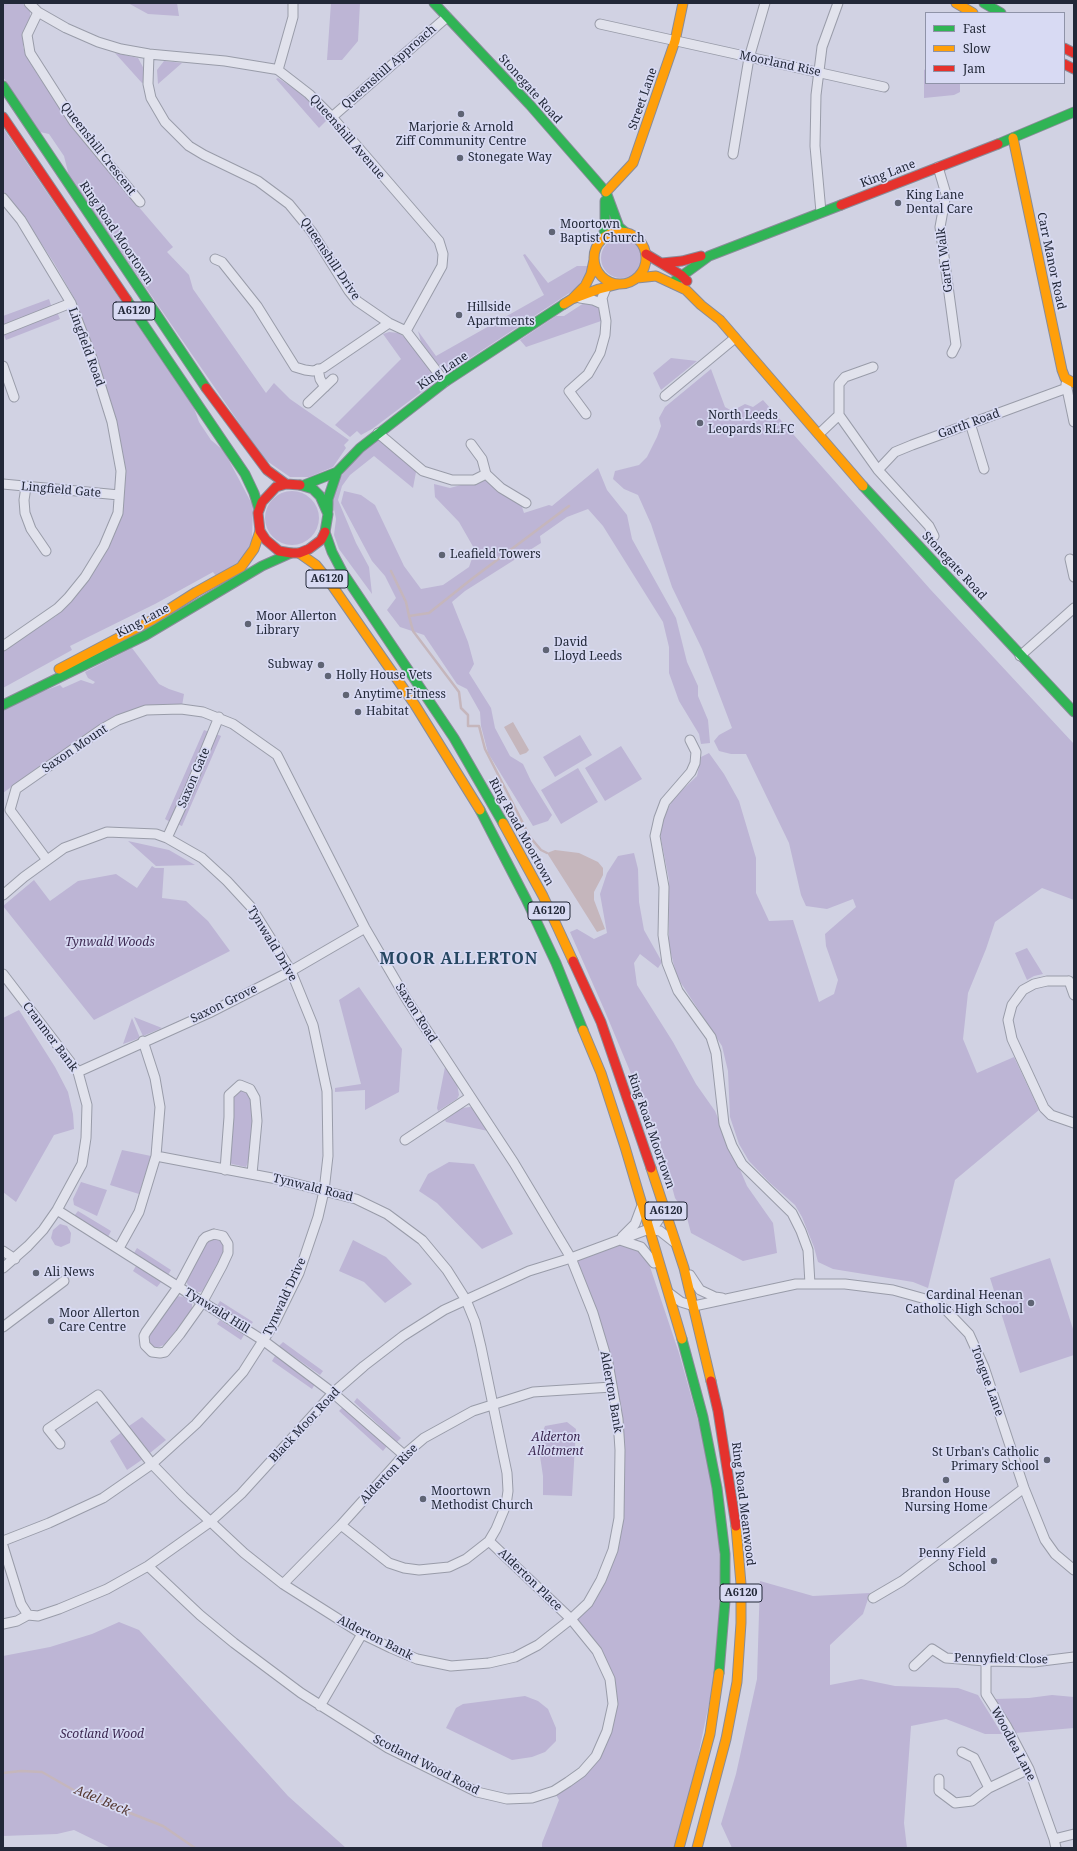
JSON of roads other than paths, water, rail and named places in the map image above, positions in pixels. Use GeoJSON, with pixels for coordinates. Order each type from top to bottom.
{"type":"FeatureCollection","features":[{"type":"Feature","properties":{"kind":"main road","name":"Stonegate Road"},"geometry":{"type":"LineString","coordinates":[[434,3],[530,105],[606,192],[619,227],[626,233]]}},
{"type":"Feature","properties":{"kind":"main road","name":"Street Lane"},"geometry":{"type":"LineString","coordinates":[[606,192],[618,181],[633,163],[675,41],[683,3]]}},
{"type":"Feature","properties":{"kind":"main road"},"geometry":{"type":"LineString","coordinates":[[956,3],[971,12]]}},
{"type":"Feature","properties":{"kind":"main road"},"geometry":{"type":"LineString","coordinates":[[984,3],[999,12]]}},
{"type":"Feature","properties":{"kind":"main road"},"geometry":{"type":"LineString","coordinates":[[1065,48],[1074,53]]}},
{"type":"Feature","properties":{"kind":"main road"},"geometry":{"type":"LineString","coordinates":[[1065,64],[1074,69]]}},
{"type":"Feature","properties":{"kind":"main road","name":"Ring Road Moortown"},"geometry":{"type":"LineString","coordinates":[[3,86],[203,384],[267,470],[286,484]]}},
{"type":"Feature","properties":{"kind":"main road","name":"King Lane"},"geometry":{"type":"LineString","coordinates":[[662,263],[709,256],[1013,138],[1074,112]]}},
{"type":"Feature","properties":{"kind":"main road","name":"A6120"},"geometry":{"type":"LineString","coordinates":[[3,117],[245,474],[254,493],[259,509],[258,522],[260,531],[266,540],[280,551],[295,553]]}},
{"type":"Feature","properties":{"kind":"main road","name":"Carr Manor Road"},"geometry":{"type":"LineString","coordinates":[[1013,138],[1062,370],[1070,386]]}},
{"type":"Feature","properties":{"kind":"main road"},"geometry":{"type":"LineString","coordinates":[[603,239],[610,234],[626,233],[639,240],[646,254],[645,267],[637,278],[626,284],[619,284],[605,280],[596,268],[594,260],[596,250],[603,239],[606,227],[606,192]]}},
{"type":"Feature","properties":{"kind":"main road","name":"Stonegate Road"},"geometry":{"type":"LineString","coordinates":[[646,254],[681,275],[706,302],[708,309]]}},
{"type":"Feature","properties":{"kind":"main road","name":"King Lane"},"geometry":{"type":"LineString","coordinates":[[672,283],[709,256]]}},
{"type":"Feature","properties":{"kind":"main road","name":"King Lane"},"geometry":{"type":"LineString","coordinates":[[693,287],[693,278],[696,271],[709,256]]}},
{"type":"Feature","properties":{"kind":"main road","name":"King Lane"},"geometry":{"type":"LineString","coordinates":[[576,299],[577,292],[585,286],[591,274],[594,260]]}},
{"type":"Feature","properties":{"kind":"main road","name":"Stonegate Road"},"geometry":{"type":"LineString","coordinates":[[637,278],[656,276],[686,290],[701,305],[708,309],[873,496],[1020,656],[1074,712]]}},
{"type":"Feature","properties":{"kind":"main road","name":"King Lane"},"geometry":{"type":"LineString","coordinates":[[304,485],[337,472],[360,448],[378,433],[445,382],[576,299],[619,284]]}},
{"type":"Feature","properties":{"kind":"main road","name":"King Lane"},"geometry":{"type":"LineString","coordinates":[[328,514],[328,499],[337,472]]}},
{"type":"Feature","properties":{"kind":"main road"},"geometry":{"type":"LineString","coordinates":[[259,509],[267,494],[276,487],[286,484],[304,485],[313,489],[320,496],[328,514]]}},
{"type":"Feature","properties":{"kind":"main road","name":"A6120"},"geometry":{"type":"LineString","coordinates":[[325,532],[328,514]]}},
{"type":"Feature","properties":{"kind":"main road","name":"King Lane"},"geometry":{"type":"LineString","coordinates":[[3,702],[37,680],[156,618],[196,592],[241,567],[254,549],[260,531]]}},
{"type":"Feature","properties":{"kind":"main road"},"geometry":{"type":"LineString","coordinates":[[295,553],[316,544],[321,540],[325,532]]}},
{"type":"Feature","properties":{"kind":"main road","name":"Ring Road Moortown"},"geometry":{"type":"LineString","coordinates":[[325,532],[332,552],[343,573],[454,738],[543,896],[601,1022],[677,1244],[694,1306]]}},
{"type":"Feature","properties":{"kind":"main road","name":"King Lane"},"geometry":{"type":"LineString","coordinates":[[3,706],[146,634],[262,566],[295,553]]}},
{"type":"Feature","properties":{"kind":"main road","name":"Ring Road Moortown"},"geometry":{"type":"LineString","coordinates":[[295,553],[316,565],[329,581],[415,704],[485,819],[529,906],[556,963],[601,1073],[642,1205],[666,1290]]}},
{"type":"Feature","properties":{"kind":"main road","name":"Ring Road Meanwood"},"geometry":{"type":"LineString","coordinates":[[666,1290],[688,1358],[703,1417],[717,1488],[725,1554],[725,1601],[719,1680],[710,1734],[679,1848]]}},
{"type":"Feature","properties":{"kind":"main road","name":"Ring Road Meanwood"},"geometry":{"type":"LineString","coordinates":[[694,1306],[718,1412],[731,1488],[741,1584],[741,1623],[737,1682],[726,1739],[697,1848]]}},
{"type":"Feature","properties":{"kind":"street","name":"Queenshill Avenue"},"geometry":{"type":"LineString","coordinates":[[29,3],[38,12],[66,28],[98,42],[121,49],[149,54],[225,61],[278,70],[309,94],[332,118],[438,241],[443,254],[442,266],[406,331]]}},
{"type":"Feature","properties":{"kind":"street"},"geometry":{"type":"LineString","coordinates":[[278,70],[292,17],[293,3]]}},
{"type":"Feature","properties":{"kind":"street"},"geometry":{"type":"LineString","coordinates":[[733,154],[749,58],[765,3]]}},
{"type":"Feature","properties":{"kind":"street"},"geometry":{"type":"LineString","coordinates":[[821,212],[814,120],[818,72],[822,47],[838,3]]}},
{"type":"Feature","properties":{"kind":"street","name":"Queenshill Crescent"},"geometry":{"type":"LineString","coordinates":[[38,12],[27,35],[30,53],[74,122],[140,202]]}},
{"type":"Feature","properties":{"kind":"street","name":"Queenshill Approach"},"geometry":{"type":"LineString","coordinates":[[332,118],[447,17]]}},
{"type":"Feature","properties":{"kind":"street","name":"Moorland Rise"},"geometry":{"type":"LineString","coordinates":[[600,24],[884,87]]}},
{"type":"Feature","properties":{"kind":"street","name":"Queenshill Drive"},"geometry":{"type":"LineString","coordinates":[[149,54],[148,84],[151,98],[165,122],[189,146],[204,155],[258,181],[289,204],[312,232],[353,296],[367,309],[406,331],[445,382]]}},
{"type":"Feature","properties":{"kind":"street","name":"Garth Walk"},"geometry":{"type":"LineString","coordinates":[[938,167],[946,194],[940,227],[956,345],[952,353]]}},
{"type":"Feature","properties":{"kind":"street","name":"Lingfield Road"},"geometry":{"type":"LineString","coordinates":[[3,198],[21,220],[71,303],[92,358],[112,422],[121,471],[118,513],[104,546],[85,577],[68,598],[47,616],[3,646]]}},
{"type":"Feature","properties":{"kind":"street"},"geometry":{"type":"LineString","coordinates":[[215,259],[222,262],[257,306],[295,367],[305,370],[318,370],[323,368],[390,323]]}},
{"type":"Feature","properties":{"kind":"street"},"geometry":{"type":"LineString","coordinates":[[586,414],[569,391],[588,374],[600,354],[605,335],[606,321],[602,298],[606,288]]}},
{"type":"Feature","properties":{"kind":"street"},"geometry":{"type":"LineString","coordinates":[[576,299],[593,300],[602,304]]}},
{"type":"Feature","properties":{"kind":"street"},"geometry":{"type":"LineString","coordinates":[[3,330],[71,303]]}},
{"type":"Feature","properties":{"kind":"street"},"geometry":{"type":"LineString","coordinates":[[666,396],[735,338]]}},
{"type":"Feature","properties":{"kind":"street"},"geometry":{"type":"LineString","coordinates":[[3,366],[14,397]]}},
{"type":"Feature","properties":{"kind":"street"},"geometry":{"type":"LineString","coordinates":[[818,434],[839,415],[839,384],[845,377],[873,367]]}},
{"type":"Feature","properties":{"kind":"street"},"geometry":{"type":"LineString","coordinates":[[318,370],[320,379],[325,387]]}},
{"type":"Feature","properties":{"kind":"street"},"geometry":{"type":"LineString","coordinates":[[308,403],[333,379]]}},
{"type":"Feature","properties":{"kind":"street"},"geometry":{"type":"LineString","coordinates":[[1070,386],[1074,422]]}},
{"type":"Feature","properties":{"kind":"street","name":"Garth Road"},"geometry":{"type":"LineString","coordinates":[[878,470],[896,452],[1070,386]]}},
{"type":"Feature","properties":{"kind":"street","name":"Stonegate Road"},"geometry":{"type":"LineString","coordinates":[[839,415],[878,470],[929,526],[934,536]]}},
{"type":"Feature","properties":{"kind":"street"},"geometry":{"type":"LineString","coordinates":[[970,423],[984,469]]}},
{"type":"Feature","properties":{"kind":"street"},"geometry":{"type":"LineString","coordinates":[[378,433],[422,471],[452,480],[474,480],[486,474]]}},
{"type":"Feature","properties":{"kind":"street"},"geometry":{"type":"LineString","coordinates":[[471,444],[482,459],[486,474],[501,488],[526,503]]}},
{"type":"Feature","properties":{"kind":"street","name":"Lingfield Gate"},"geometry":{"type":"LineString","coordinates":[[3,484],[120,495]]}},
{"type":"Feature","properties":{"kind":"street"},"geometry":{"type":"LineString","coordinates":[[26,487],[24,500],[25,514],[31,529],[46,551]]}},
{"type":"Feature","properties":{"kind":"street"},"geometry":{"type":"LineString","coordinates":[[1070,559],[1074,577]]}},
{"type":"Feature","properties":{"kind":"street"},"geometry":{"type":"LineString","coordinates":[[1020,656],[1074,608]]}},
{"type":"Feature","properties":{"kind":"street","name":"Saxon Mount"},"geometry":{"type":"LineString","coordinates":[[47,860],[10,810],[16,789],[102,729],[146,710],[181,709],[203,712],[219,717]]}},
{"type":"Feature","properties":{"kind":"street","name":"Saxon Gate"},"geometry":{"type":"LineString","coordinates":[[167,838],[190,790],[219,717]]}},
{"type":"Feature","properties":{"kind":"street","name":"Saxon Road"},"geometry":{"type":"LineString","coordinates":[[219,717],[233,724],[277,755],[365,928],[407,1000],[514,1162],[571,1258]]}},
{"type":"Feature","properties":{"kind":"street"},"geometry":{"type":"LineString","coordinates":[[690,740],[696,752],[696,763],[691,772],[665,802],[658,818],[655,836],[664,887],[663,935],[667,962],[678,991],[711,1037],[716,1053],[724,1124],[732,1146],[742,1164],[792,1213],[808,1250],[810,1284]]}},
{"type":"Feature","properties":{"kind":"street","name":"Tynwald Drive"},"geometry":{"type":"LineString","coordinates":[[3,895],[24,876],[64,848],[107,832],[156,834],[167,838],[202,858],[227,880],[251,907],[291,971],[313,1025],[327,1091],[328,1156],[324,1191],[318,1217],[299,1273],[264,1341],[243,1372],[196,1424],[152,1464],[103,1498],[50,1523],[3,1541]]}},
{"type":"Feature","properties":{"kind":"street","name":"Saxon Grove"},"geometry":{"type":"LineString","coordinates":[[78,1072],[209,1013],[291,971],[365,928]]}},
{"type":"Feature","properties":{"kind":"street","name":"Cranmer Bank"},"geometry":{"type":"LineString","coordinates":[[3,974],[78,1072],[87,1105],[86,1138],[82,1164],[57,1210],[28,1246],[3,1268]]}},
{"type":"Feature","properties":{"kind":"street"},"geometry":{"type":"LineString","coordinates":[[1074,995],[1071,980],[1047,981],[1034,984],[1023,990],[1012,1005],[1008,1020],[1012,1039],[1044,1108],[1051,1115],[1074,1123]]}},
{"type":"Feature","properties":{"kind":"street"},"geometry":{"type":"LineString","coordinates":[[119,1248],[139,1212],[156,1156],[160,1107],[155,1078],[144,1041]]}},
{"type":"Feature","properties":{"kind":"street"},"geometry":{"type":"LineString","coordinates":[[225,1170],[229,1095],[240,1085],[250,1090],[255,1098],[257,1121],[252,1174]]}},
{"type":"Feature","properties":{"kind":"street"},"geometry":{"type":"LineString","coordinates":[[405,1140],[470,1097]]}},
{"type":"Feature","properties":{"kind":"street","name":"Tynwald Road"},"geometry":{"type":"LineString","coordinates":[[156,1156],[252,1174],[356,1199],[387,1214],[422,1240],[447,1270],[466,1300],[475,1322],[507,1473],[508,1491],[502,1518],[489,1541],[473,1555],[459,1563],[438,1569],[419,1570],[404,1568],[389,1562],[341,1525]]}},
{"type":"Feature","properties":{"kind":"street"},"geometry":{"type":"LineString","coordinates":[[649,1229],[660,1219],[654,1178]]}},
{"type":"Feature","properties":{"kind":"street","name":"Black Moor Road"},"geometry":{"type":"LineString","coordinates":[[620,1240],[635,1224],[642,1205]]}},
{"type":"Feature","properties":{"kind":"street","name":"Tynwald Hill"},"geometry":{"type":"LineString","coordinates":[[57,1210],[264,1341],[333,1393],[404,1455]]}},
{"type":"Feature","properties":{"kind":"street"},"geometry":{"type":"LineString","coordinates":[[649,1229],[660,1231],[677,1244]]}},
{"type":"Feature","properties":{"kind":"street","name":"Black Moor Road"},"geometry":{"type":"LineString","coordinates":[[3,1624],[17,1621],[28,1615],[38,1616],[59,1609],[107,1588],[148,1566],[210,1522],[241,1494],[333,1393],[364,1366],[403,1336],[444,1310],[529,1271],[571,1258],[649,1229]]}},
{"type":"Feature","properties":{"kind":"street"},"geometry":{"type":"LineString","coordinates":[[214,1234],[223,1236],[228,1244],[228,1253],[202,1303],[165,1352],[152,1352],[145,1345],[144,1340],[146,1332],[178,1287],[206,1237],[214,1234]]}},
{"type":"Feature","properties":{"kind":"street"},"geometry":{"type":"LineString","coordinates":[[620,1240],[641,1247],[651,1259],[662,1279]]}},
{"type":"Feature","properties":{"kind":"street"},"geometry":{"type":"LineString","coordinates":[[3,1251],[15,1259]]}},
{"type":"Feature","properties":{"kind":"street","name":"Alderton Bank"},"geometry":{"type":"LineString","coordinates":[[60,1444],[48,1429],[98,1395],[152,1464],[210,1522],[244,1553],[282,1584],[362,1634],[417,1659],[451,1666],[490,1663],[515,1657],[538,1645],[571,1619],[588,1603],[601,1580],[613,1550],[619,1518],[620,1450],[618,1419],[608,1363],[593,1313],[571,1258]]}},
{"type":"Feature","properties":{"kind":"street","name":"Tongue Lane"},"geometry":{"type":"LineString","coordinates":[[684,1268],[700,1290],[715,1297],[728,1298]]}},
{"type":"Feature","properties":{"kind":"street"},"geometry":{"type":"LineString","coordinates":[[3,1327],[64,1281]]}},
{"type":"Feature","properties":{"kind":"street","name":"Tongue Lane"},"geometry":{"type":"LineString","coordinates":[[694,1306],[796,1284],[845,1284],[893,1290],[928,1300],[945,1309],[969,1334],[984,1367],[1024,1488],[1045,1540],[1055,1554],[1074,1570]]}},
{"type":"Feature","properties":{"kind":"street"},"geometry":{"type":"LineString","coordinates":[[666,1290],[673,1298],[694,1306]]}},
{"type":"Feature","properties":{"kind":"street","name":"Ring Road Meanwood"},"geometry":{"type":"LineString","coordinates":[[688,1358],[686,1318],[694,1306]]}},
{"type":"Feature","properties":{"kind":"street","name":"Alderton Rise"},"geometry":{"type":"LineString","coordinates":[[282,1584],[341,1525],[404,1455],[424,1438],[473,1411],[493,1403],[533,1392],[612,1387]]}},
{"type":"Feature","properties":{"kind":"street"},"geometry":{"type":"LineString","coordinates":[[873,1598],[902,1581],[1024,1488]]}},
{"type":"Feature","properties":{"kind":"street","name":"Alderton Place"},"geometry":{"type":"LineString","coordinates":[[489,1541],[571,1619]]}},
{"type":"Feature","properties":{"kind":"street"},"geometry":{"type":"LineString","coordinates":[[3,1546],[21,1604],[28,1615]]}},
{"type":"Feature","properties":{"kind":"street","name":"Scotland Wood Road"},"geometry":{"type":"LineString","coordinates":[[148,1566],[200,1616],[320,1706],[388,1748],[477,1792],[507,1799],[532,1798],[554,1791],[582,1772],[596,1756],[607,1731],[613,1704],[610,1679],[597,1651],[571,1619]]}},
{"type":"Feature","properties":{"kind":"street"},"geometry":{"type":"LineString","coordinates":[[320,1706],[362,1634]]}},
{"type":"Feature","properties":{"kind":"street","name":"Pennyfield Close"},"geometry":{"type":"LineString","coordinates":[[914,1666],[932,1649],[946,1658],[986,1661],[1034,1662],[1074,1658]]}},
{"type":"Feature","properties":{"kind":"street","name":"Woodlea Lane"},"geometry":{"type":"LineString","coordinates":[[986,1661],[986,1694],[1007,1727],[1029,1769],[1055,1844]]}},
{"type":"Feature","properties":{"kind":"street"},"geometry":{"type":"LineString","coordinates":[[962,1752],[974,1758],[989,1788]]}},
{"type":"Feature","properties":{"kind":"street"},"geometry":{"type":"LineString","coordinates":[[938,1779],[938,1791],[955,1803],[972,1801],[989,1788],[1029,1769]]}},
{"type":"Feature","properties":{"kind":"street"},"geometry":{"type":"LineString","coordinates":[[1055,1844],[1074,1834]]}},
{"type":"Feature","properties":{"kind":"waterway"},"geometry":{"type":"LineString","coordinates":[[547,853],[541,850],[530,837],[485,749],[479,726],[468,726],[468,715],[461,708],[459,692],[413,631],[409,616],[429,613],[569,506]]}},
{"type":"Feature","properties":{"kind":"waterway"},"geometry":{"type":"LineString","coordinates":[[391,571],[406,602],[409,616]]}},
{"type":"Feature","properties":{"kind":"waterway","name":"Adel Beck"},"geometry":{"type":"LineString","coordinates":[[3,1773],[21,1771],[42,1772],[77,1792],[163,1826],[195,1848]]}},
{"type":"Feature","properties":{"kind":"place","name":"Marjorie & Arnold Ziff Community Centre"},"geometry":{"type":"Point","coordinates":[461,114]}},
{"type":"Feature","properties":{"kind":"place","name":"Stonegate Way"},"geometry":{"type":"Point","coordinates":[460,158]}},
{"type":"Feature","properties":{"kind":"place","name":"King Lane Dental Care"},"geometry":{"type":"Point","coordinates":[898,203]}},
{"type":"Feature","properties":{"kind":"place","name":"Moortown Baptist Church"},"geometry":{"type":"Point","coordinates":[552,232]}},
{"type":"Feature","properties":{"kind":"place","name":"Hillside Apartments"},"geometry":{"type":"Point","coordinates":[459,315]}},
{"type":"Feature","properties":{"kind":"place","name":"North Leeds Leopards RLFC"},"geometry":{"type":"Point","coordinates":[700,423]}},
{"type":"Feature","properties":{"kind":"place","name":"Leafield Towers"},"geometry":{"type":"Point","coordinates":[442,555]}},
{"type":"Feature","properties":{"kind":"place","name":"Moor Allerton Library"},"geometry":{"type":"Point","coordinates":[248,624]}},
{"type":"Feature","properties":{"kind":"place","name":"David Lloyd Leeds"},"geometry":{"type":"Point","coordinates":[546,650]}},
{"type":"Feature","properties":{"kind":"place","name":"Subway"},"geometry":{"type":"Point","coordinates":[321,665]}},
{"type":"Feature","properties":{"kind":"place","name":"Holly House Vets"},"geometry":{"type":"Point","coordinates":[328,676]}},
{"type":"Feature","properties":{"kind":"place","name":"Anytime Fitness"},"geometry":{"type":"Point","coordinates":[346,695]}},
{"type":"Feature","properties":{"kind":"place","name":"Habitat"},"geometry":{"type":"Point","coordinates":[358,712]}},
{"type":"Feature","properties":{"kind":"place","name":"Ali News"},"geometry":{"type":"Point","coordinates":[36,1273]}},
{"type":"Feature","properties":{"kind":"place","name":"Cardinal Heenan Catholic High School"},"geometry":{"type":"Point","coordinates":[1031,1303]}},
{"type":"Feature","properties":{"kind":"place","name":"Moor Allerton Care Centre"},"geometry":{"type":"Point","coordinates":[51,1321]}},
{"type":"Feature","properties":{"kind":"place","name":"St Urban's Catholic Primary School"},"geometry":{"type":"Point","coordinates":[1047,1460]}},
{"type":"Feature","properties":{"kind":"place","name":"Brandon House Nursing Home"},"geometry":{"type":"Point","coordinates":[946,1480]}},
{"type":"Feature","properties":{"kind":"place","name":"Moortown Methodist Church"},"geometry":{"type":"Point","coordinates":[423,1499]}},
{"type":"Feature","properties":{"kind":"place","name":"Penny Field School"},"geometry":{"type":"Point","coordinates":[994,1561]}},
{"type":"Feature","properties":{"kind":"district","name":"MOOR ALLERTON"},"geometry":{"type":"Point","coordinates":[459,959]}},
{"type":"Feature","properties":{"kind":"park label","name":"Tynwald Woods"},"geometry":{"type":"Point","coordinates":[110,943]}},
{"type":"Feature","properties":{"kind":"park label","name":"Alderton Allotment"},"geometry":{"type":"Point","coordinates":[556,1445]}},
{"type":"Feature","properties":{"kind":"park label","name":"Scotland Wood"},"geometry":{"type":"Point","coordinates":[102,1735]}}]}
